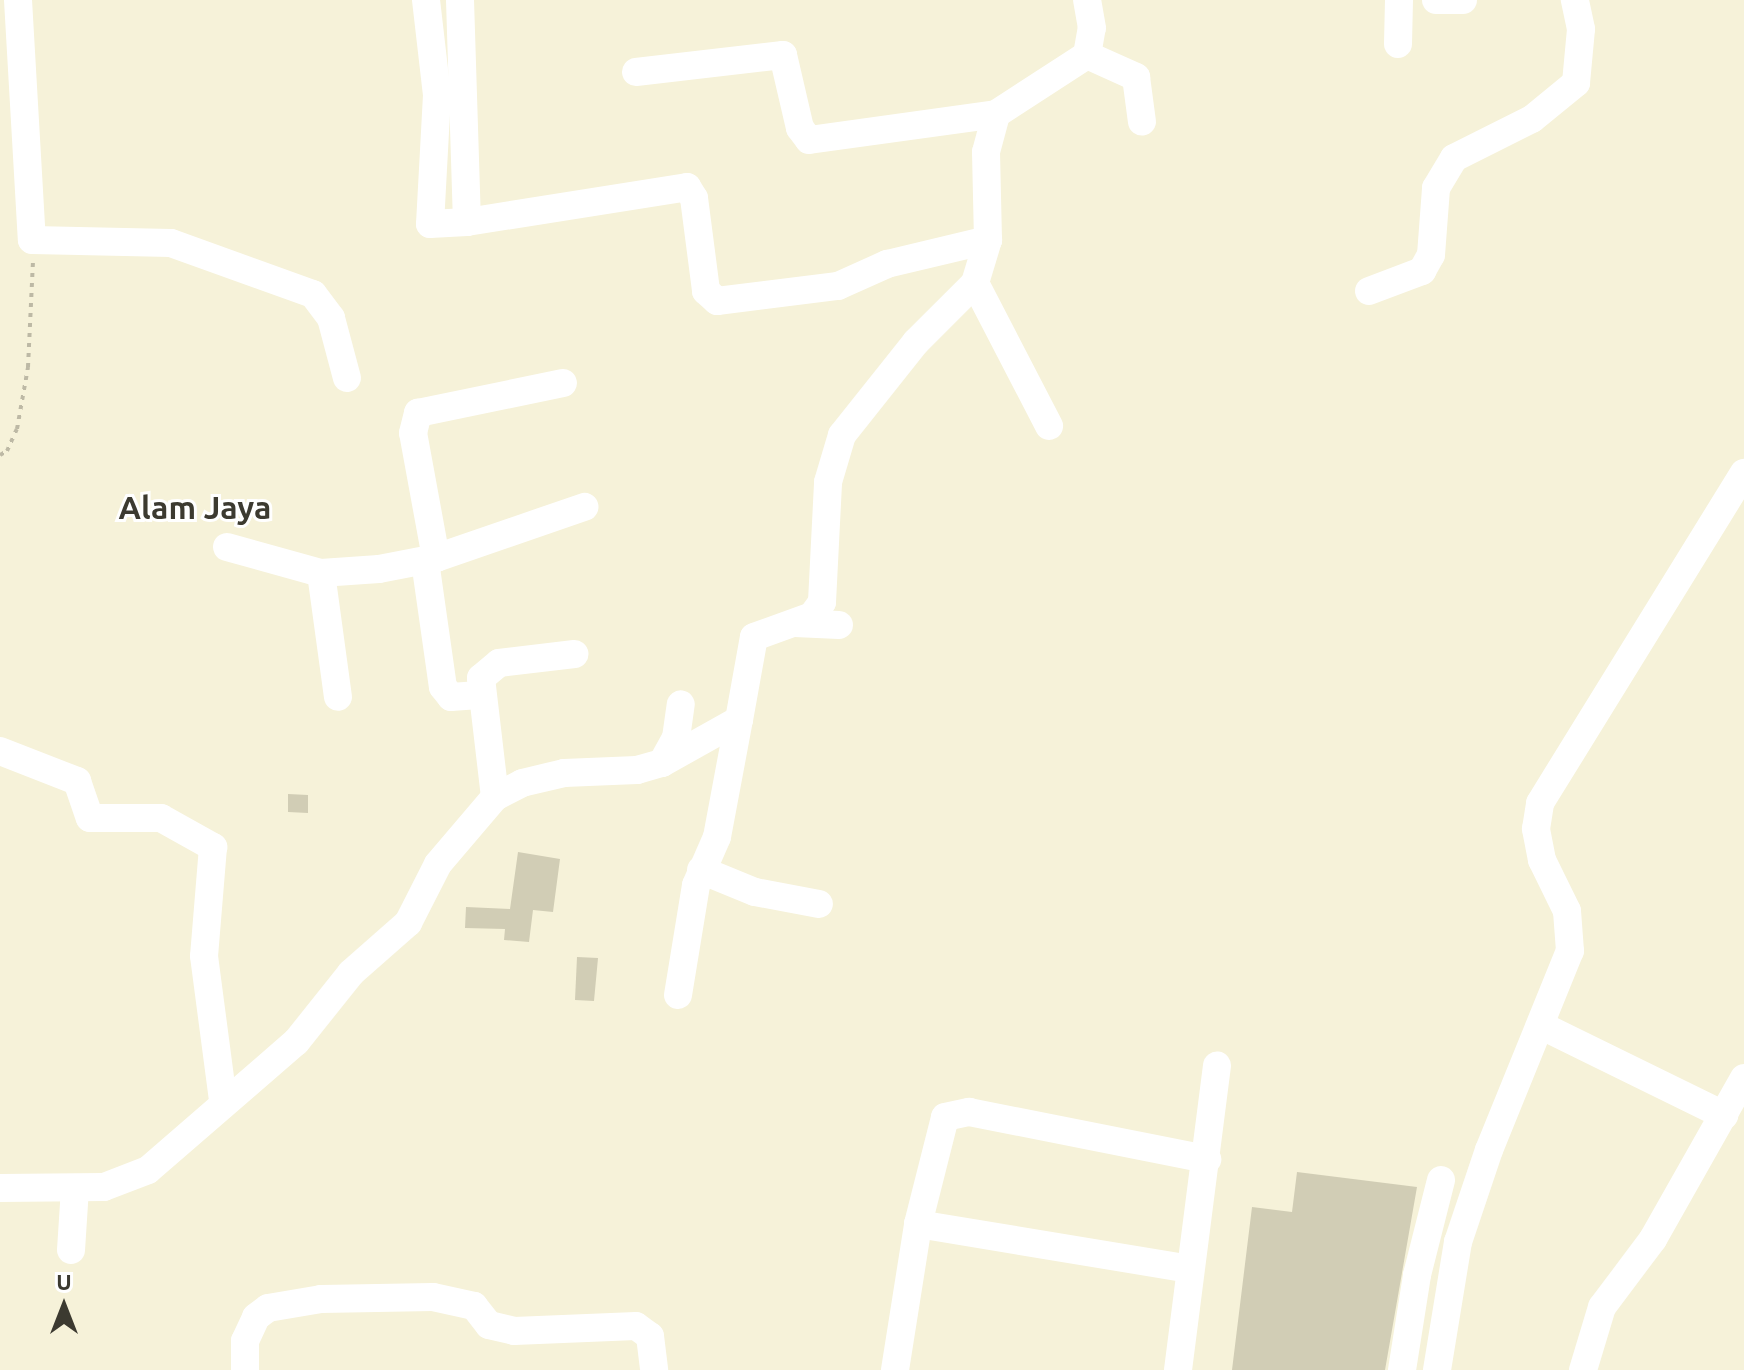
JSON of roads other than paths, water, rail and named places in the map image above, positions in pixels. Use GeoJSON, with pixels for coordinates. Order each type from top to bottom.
{"type":"FeatureCollection","features":[{"type":"Feature","properties":{"kind":"street"},"geometry":{"type":"LineString","coordinates":[[18,0],[11,49],[32,240],[171,243],[313,294],[331,318],[347,378]]}},
{"type":"Feature","properties":{"kind":"street"},"geometry":{"type":"LineString","coordinates":[[426,0],[437,95],[430,224],[467,222],[687,187],[694,198],[706,291],[717,301],[838,286],[887,264],[988,240]]}},
{"type":"Feature","properties":{"kind":"street"},"geometry":{"type":"LineString","coordinates":[[460,0],[467,222]]}},
{"type":"Feature","properties":{"kind":"street"},"geometry":{"type":"LineString","coordinates":[[636,72],[783,55],[800,128],[809,140],[996,114],[1087,55],[1092,28],[1087,0]]}},
{"type":"Feature","properties":{"kind":"street"},"geometry":{"type":"LineString","coordinates":[[1398,44],[1399,0]]}},
{"type":"Feature","properties":{"kind":"street"},"geometry":{"type":"LineString","coordinates":[[1436,0],[1463,0]]}},
{"type":"Feature","properties":{"kind":"street"},"geometry":{"type":"LineString","coordinates":[[1369,291],[1422,271],[1431,255],[1436,188],[1454,158],[1532,119],[1576,83],[1581,29],[1575,0]]}},
{"type":"Feature","properties":{"kind":"street"},"geometry":{"type":"LineString","coordinates":[[1087,55],[1123,67],[1136,77],[1142,122]]}},
{"type":"Feature","properties":{"kind":"street"},"geometry":{"type":"LineString","coordinates":[[678,995],[701,870],[717,837],[752,642],[763,632],[795,623],[817,612],[824,596],[828,482],[842,435],[916,342],[975,283],[988,240],[986,152],[996,114]]}},
{"type":"Feature","properties":{"kind":"street"},"geometry":{"type":"LineString","coordinates":[[975,283],[1049,426]]}},
{"type":"Feature","properties":{"kind":"street"},"geometry":{"type":"LineString","coordinates":[[479,695],[451,697],[443,687],[413,433],[418,413],[563,383]]}},
{"type":"Feature","properties":{"kind":"street"},"geometry":{"type":"LineString","coordinates":[[1437,1370],[1458,1242],[1489,1150],[1567,965],[1572,936],[1567,911],[1542,860],[1536,829],[1540,803],[1744,473]]}},
{"type":"Feature","properties":{"kind":"street"},"geometry":{"type":"LineString","coordinates":[[227,547],[321,573],[430,560],[584,507]]}},
{"type":"Feature","properties":{"kind":"street"},"geometry":{"type":"LineString","coordinates":[[321,573],[338,697]]}},
{"type":"Feature","properties":{"kind":"street"},"geometry":{"type":"LineString","coordinates":[[795,623],[839,625]]}},
{"type":"Feature","properties":{"kind":"street"},"geometry":{"type":"LineString","coordinates":[[495,797],[479,695],[487,669],[574,654]]}},
{"type":"Feature","properties":{"kind":"street"},"geometry":{"type":"LineString","coordinates":[[662,763],[676,738],[681,704]]}},
{"type":"Feature","properties":{"kind":"street"},"geometry":{"type":"LineString","coordinates":[[0,1188],[75,1188],[129,1182],[296,1042],[351,973],[408,923],[438,864],[495,797],[522,783],[564,773],[637,770],[662,763],[739,720]]}},
{"type":"Feature","properties":{"kind":"street"},"geometry":{"type":"LineString","coordinates":[[0,751],[77,781],[90,818],[161,818],[210,844],[204,938],[223,1101]]}},
{"type":"Feature","properties":{"kind":"street"},"geometry":{"type":"LineString","coordinates":[[701,870],[755,892],[819,904]]}},
{"type":"Feature","properties":{"kind":"street"},"geometry":{"type":"LineString","coordinates":[[1542,1026],[1732,1114]]}},
{"type":"Feature","properties":{"kind":"street"},"geometry":{"type":"LineString","coordinates":[[1178,1370],[1217,1065]]}},
{"type":"Feature","properties":{"kind":"street"},"geometry":{"type":"LineString","coordinates":[[1583,1370],[1602,1307],[1641,1259],[1732,1114],[1744,1078]]}},
{"type":"Feature","properties":{"kind":"street"},"geometry":{"type":"LineString","coordinates":[[902,1369],[918,1224],[945,1117],[957,1112],[1207,1159]]}},
{"type":"Feature","properties":{"kind":"street"},"geometry":{"type":"LineString","coordinates":[[1402,1370],[1417,1275],[1441,1180]]}},
{"type":"Feature","properties":{"kind":"street"},"geometry":{"type":"LineString","coordinates":[[71,1250],[75,1188]]}},
{"type":"Feature","properties":{"kind":"street"},"geometry":{"type":"LineString","coordinates":[[918,1224],[1189,1269]]}},
{"type":"Feature","properties":{"kind":"street"},"geometry":{"type":"LineString","coordinates":[[245,1370],[245,1341],[256,1317],[268,1308],[321,1299],[433,1297],[474,1306],[489,1325],[514,1331],[636,1326],[650,1336],[654,1370]]}},
{"type":"Feature","properties":{"kind":"district","name":"Alam Jaya"},"geometry":{"type":"Point","coordinates":[195,507]}}]}
